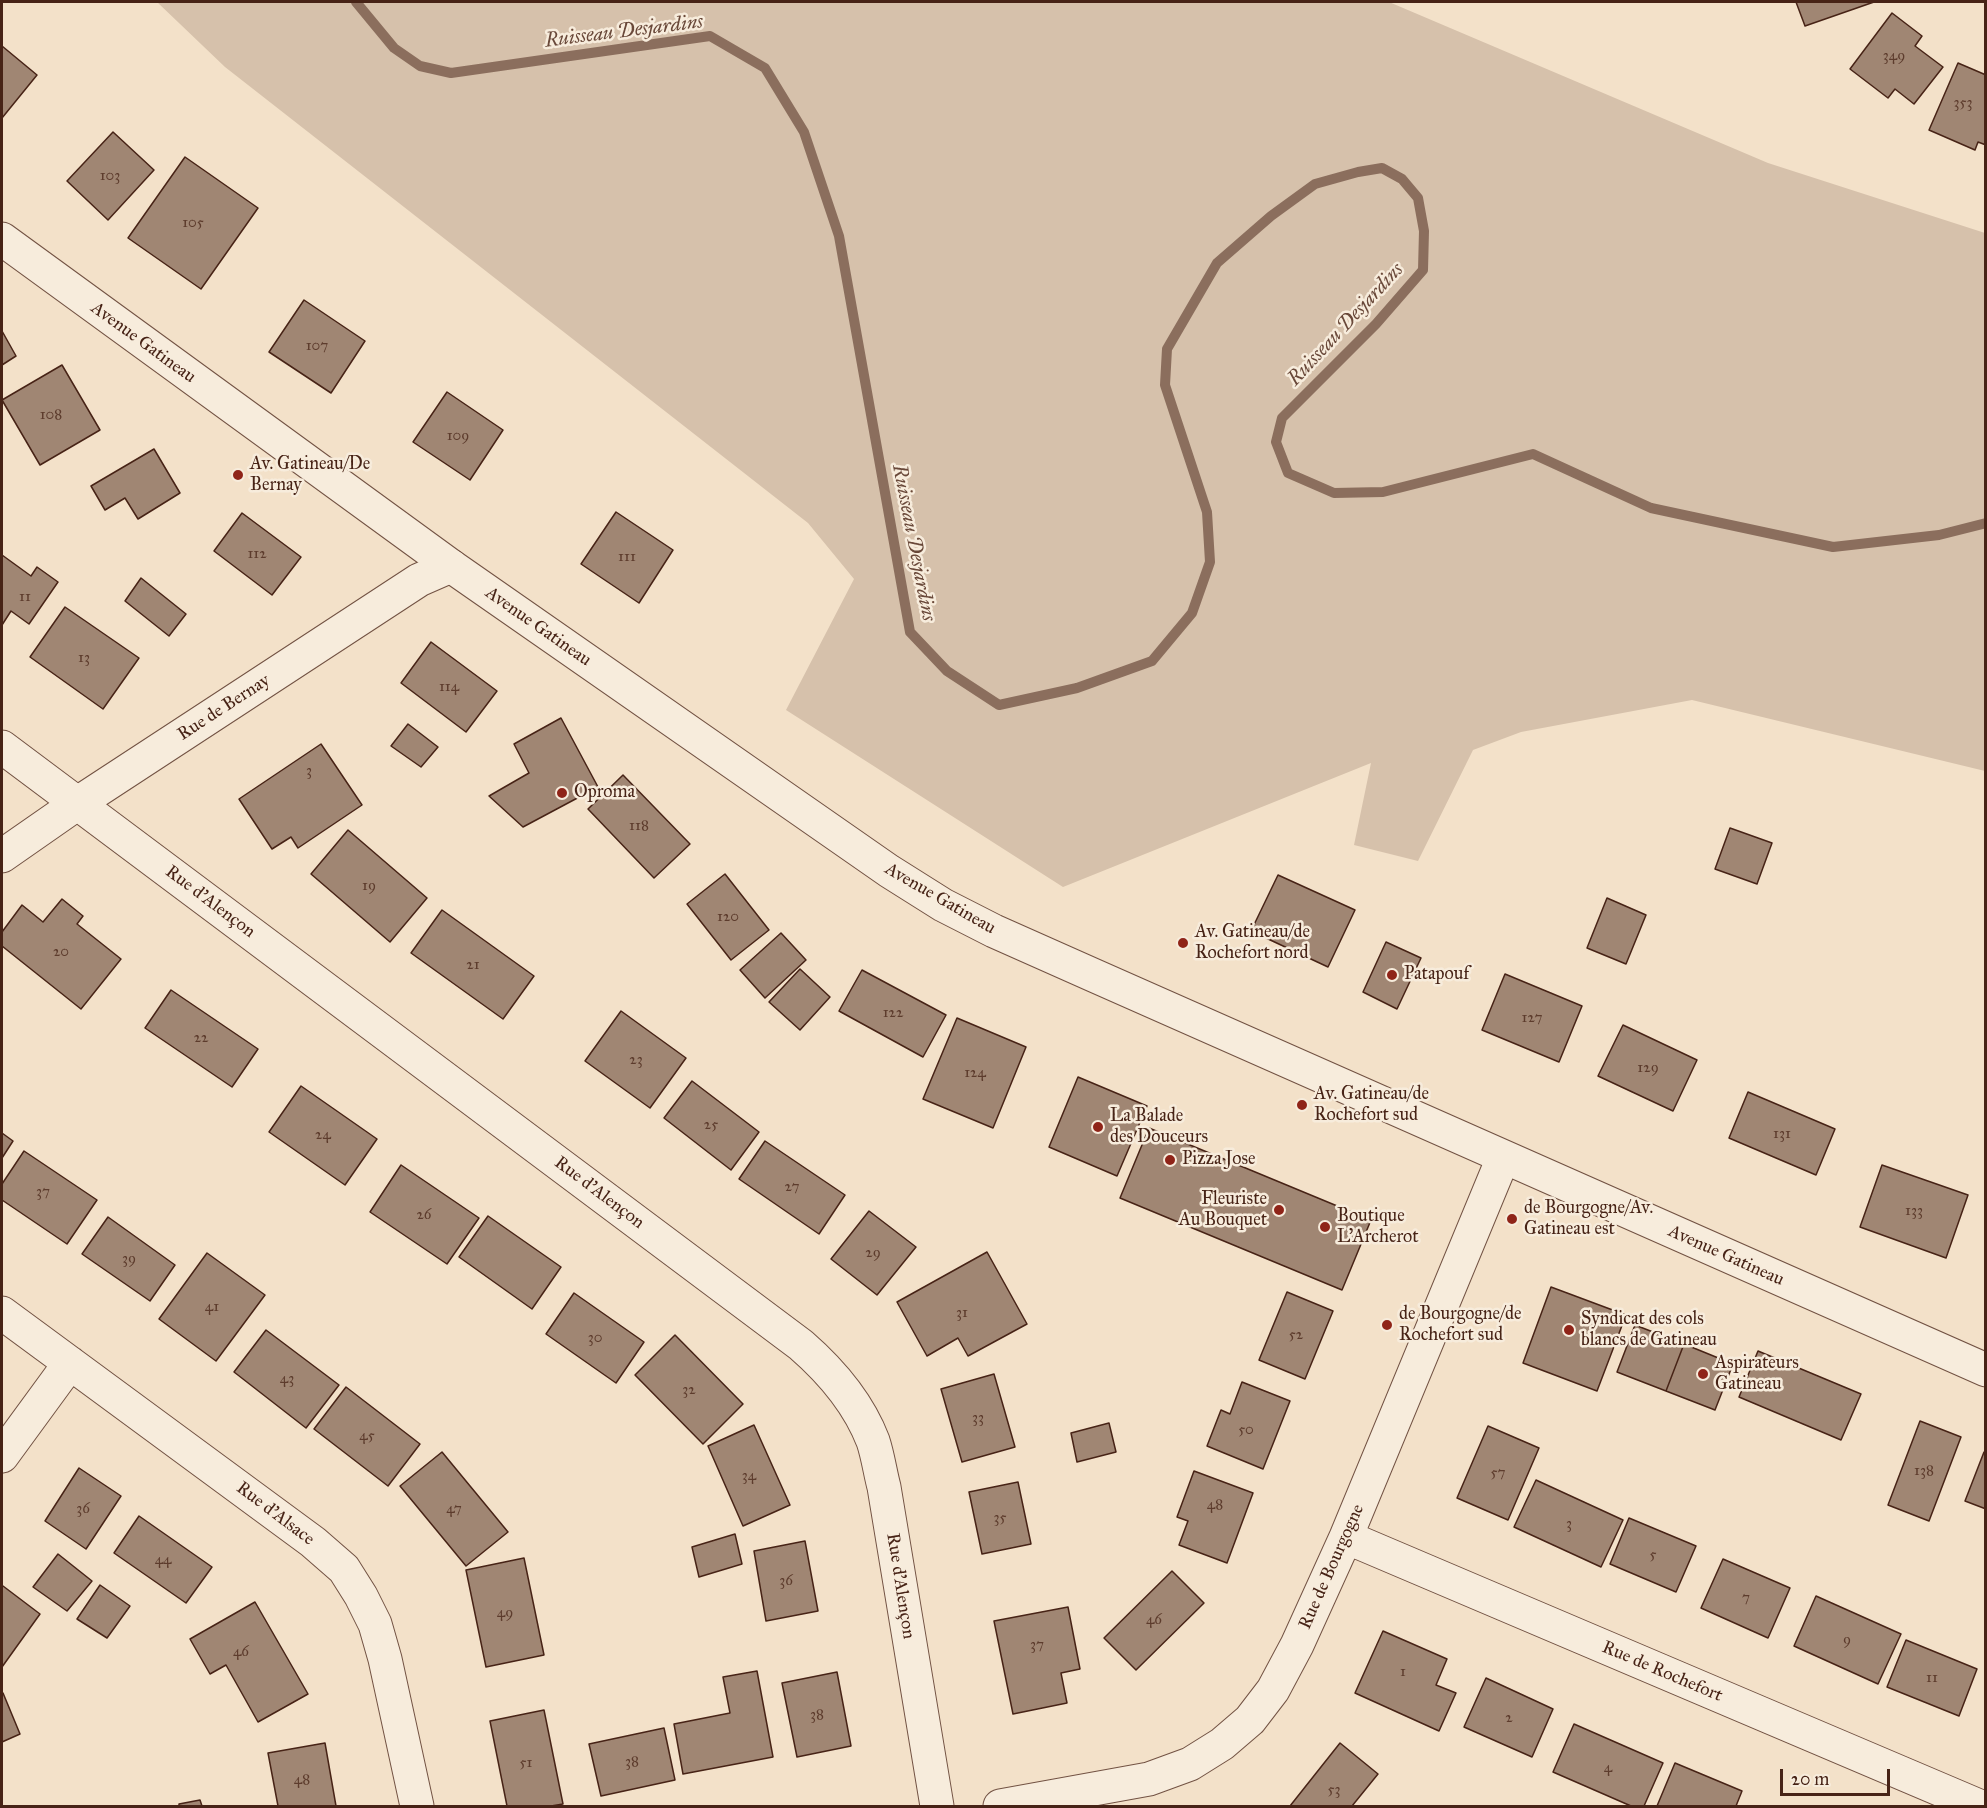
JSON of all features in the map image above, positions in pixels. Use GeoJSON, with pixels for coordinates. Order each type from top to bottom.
{"type":"FeatureCollection","features":[{"type":"Feature","properties":{"kind":"street","name":"Avenue Gatineau"},"geometry":{"type":"LineString","coordinates":[[2,239],[451,566],[890,872],[943,905],[994,931],[1503,1158],[1986,1370]]}},
{"type":"Feature","properties":{"kind":"street","name":"Rue de Bernay"},"geometry":{"type":"LineString","coordinates":[[2,856],[78,803],[419,580],[451,566]]}},
{"type":"Feature","properties":{"kind":"street","name":"Rue d'Alençon"},"geometry":{"type":"LineString","coordinates":[[2,747],[801,1345],[830,1371],[856,1406],[873,1442],[884,1487],[937,1806]]}},
{"type":"Feature","properties":{"kind":"street","name":"Rue de Bourgogne"},"geometry":{"type":"LineString","coordinates":[[1000,1806],[1149,1779],[1190,1764],[1222,1744],[1250,1720],[1273,1690],[1297,1645],[1346,1537],[1503,1158]]}},
{"type":"Feature","properties":{"kind":"street","name":"Rue d'Alsace"},"geometry":{"type":"LineString","coordinates":[[2,1313],[313,1542],[344,1569],[362,1596],[375,1624],[385,1659],[417,1806]]}},
{"type":"Feature","properties":{"kind":"street"},"geometry":{"type":"LineString","coordinates":[[2,1456],[70,1364]]}},
{"type":"Feature","properties":{"kind":"street","name":"Rue de Rochefort"},"geometry":{"type":"LineString","coordinates":[[1346,1537],[1979,1806]]}},
{"type":"Feature","properties":{"kind":"shaded area"},"geometry":{"type":"Polygon","coordinates":[[[157,2],[1389,2],[1768,163],[1985,233],[1985,771],[1692,700],[1521,732],[1473,750],[1418,861],[1354,845],[1371,763],[1063,887],[786,710],[854,579],[808,523],[225,67],[157,2]]]}},
{"type":"Feature","properties":{"kind":"building"},"geometry":{"type":"Polygon","coordinates":[[[1796,2],[1874,2],[1805,26],[1796,2]]]}},
{"type":"Feature","properties":{"kind":"building"},"geometry":{"type":"Polygon","coordinates":[[[1892,13],[1922,36],[1915,46],[1943,67],[1914,104],[1895,89],[1888,98],[1850,69],[1892,13]]]}},
{"type":"Feature","properties":{"kind":"building"},"geometry":{"type":"Polygon","coordinates":[[[2,46],[37,75],[2,118],[2,46]]]}},
{"type":"Feature","properties":{"kind":"building"},"geometry":{"type":"Polygon","coordinates":[[[1958,63],[1986,75],[1986,145],[1978,142],[1975,150],[1929,130],[1958,63]]]}},
{"type":"Feature","properties":{"kind":"building"},"geometry":{"type":"Polygon","coordinates":[[[113,132],[154,170],[108,220],[67,181],[113,132]]]}},
{"type":"Feature","properties":{"kind":"building"},"geometry":{"type":"Polygon","coordinates":[[[185,157],[258,208],[201,289],[128,238],[185,157]]]}},
{"type":"Feature","properties":{"kind":"building"},"geometry":{"type":"Polygon","coordinates":[[[304,300],[365,341],[331,393],[269,352],[304,300]]]}},
{"type":"Feature","properties":{"kind":"building"},"geometry":{"type":"Polygon","coordinates":[[[2,331],[16,356],[2,365],[2,331]]]}},
{"type":"Feature","properties":{"kind":"building"},"geometry":{"type":"Polygon","coordinates":[[[62,365],[100,430],[40,465],[2,400],[62,365]]]}},
{"type":"Feature","properties":{"kind":"building"},"geometry":{"type":"Polygon","coordinates":[[[447,392],[503,430],[470,480],[413,442],[447,392]]]}},
{"type":"Feature","properties":{"kind":"building"},"geometry":{"type":"Polygon","coordinates":[[[154,449],[180,493],[138,519],[125,498],[105,510],[91,486],[154,449]]]}},
{"type":"Feature","properties":{"kind":"building"},"geometry":{"type":"Polygon","coordinates":[[[616,512],[673,550],[639,603],[581,564],[616,512]]]}},
{"type":"Feature","properties":{"kind":"building"},"geometry":{"type":"Polygon","coordinates":[[[242,513],[301,557],[272,595],[214,551],[242,513]]]}},
{"type":"Feature","properties":{"kind":"building"},"geometry":{"type":"Polygon","coordinates":[[[2,555],[31,576],[37,567],[58,582],[29,624],[11,611],[2,625],[2,555]]]}},
{"type":"Feature","properties":{"kind":"building"},"geometry":{"type":"Polygon","coordinates":[[[141,578],[186,614],[169,636],[125,601],[141,578]]]}},
{"type":"Feature","properties":{"kind":"building"},"geometry":{"type":"Polygon","coordinates":[[[65,607],[139,658],[103,709],[30,657],[65,607]]]}},
{"type":"Feature","properties":{"kind":"building"},"geometry":{"type":"Polygon","coordinates":[[[431,642],[497,691],[466,732],[401,683],[431,642]]]}},
{"type":"Feature","properties":{"kind":"building"},"geometry":{"type":"Polygon","coordinates":[[[561,718],[598,787],[523,827],[489,796],[529,773],[514,744],[561,718]]]}},
{"type":"Feature","properties":{"kind":"building"},"geometry":{"type":"Polygon","coordinates":[[[408,724],[438,747],[421,767],[391,746],[408,724]]]}},
{"type":"Feature","properties":{"kind":"building"},"geometry":{"type":"Polygon","coordinates":[[[321,744],[362,805],[298,848],[291,837],[272,849],[239,799],[321,744]]]}},
{"type":"Feature","properties":{"kind":"building"},"geometry":{"type":"Polygon","coordinates":[[[623,775],[690,844],[654,878],[588,809],[623,775]]]}},
{"type":"Feature","properties":{"kind":"building"},"geometry":{"type":"Polygon","coordinates":[[[1730,828],[1772,843],[1757,884],[1715,869],[1730,828]]]}},
{"type":"Feature","properties":{"kind":"building"},"geometry":{"type":"Polygon","coordinates":[[[348,830],[427,898],[390,942],[311,874],[348,830]]]}},
{"type":"Feature","properties":{"kind":"building"},"geometry":{"type":"Polygon","coordinates":[[[725,874],[769,930],[731,960],[687,904],[725,874]]]}},
{"type":"Feature","properties":{"kind":"building"},"geometry":{"type":"Polygon","coordinates":[[[1278,875],[1355,910],[1328,967],[1251,931],[1278,875]]]}},
{"type":"Feature","properties":{"kind":"building"},"geometry":{"type":"Polygon","coordinates":[[[1607,898],[1646,915],[1626,964],[1587,948],[1607,898]]]}},
{"type":"Feature","properties":{"kind":"building"},"geometry":{"type":"Polygon","coordinates":[[[62,899],[83,916],[77,924],[121,959],[81,1009],[2,946],[2,932],[22,905],[43,922],[62,899]]]}},
{"type":"Feature","properties":{"kind":"building"},"geometry":{"type":"Polygon","coordinates":[[[442,910],[534,976],[503,1019],[411,953],[442,910]]]}},
{"type":"Feature","properties":{"kind":"building"},"geometry":{"type":"Polygon","coordinates":[[[781,933],[806,960],[765,998],[740,970],[781,933]]]}},
{"type":"Feature","properties":{"kind":"building","name":"Patapouf"},"geometry":{"type":"Polygon","coordinates":[[[1386,942],[1421,958],[1397,1009],[1363,992],[1386,942]]]}},
{"type":"Feature","properties":{"kind":"building"},"geometry":{"type":"Polygon","coordinates":[[[800,969],[830,997],[800,1030],[769,1002],[800,969]]]}},
{"type":"Feature","properties":{"kind":"building"},"geometry":{"type":"Polygon","coordinates":[[[862,970],[946,1015],[923,1057],[839,1011],[862,970]]]}},
{"type":"Feature","properties":{"kind":"building"},"geometry":{"type":"Polygon","coordinates":[[[1505,974],[1582,1006],[1559,1062],[1482,1030],[1505,974]]]}},
{"type":"Feature","properties":{"kind":"building"},"geometry":{"type":"Polygon","coordinates":[[[171,990],[258,1049],[232,1087],[145,1028],[171,990]]]}},
{"type":"Feature","properties":{"kind":"building"},"geometry":{"type":"Polygon","coordinates":[[[621,1011],[686,1058],[650,1108],[585,1061],[621,1011]]]}},
{"type":"Feature","properties":{"kind":"building"},"geometry":{"type":"Polygon","coordinates":[[[957,1018],[1026,1047],[993,1128],[923,1099],[957,1018]]]}},
{"type":"Feature","properties":{"kind":"building"},"geometry":{"type":"Polygon","coordinates":[[[1623,1025],[1697,1060],[1673,1111],[1598,1076],[1623,1025]]]}},
{"type":"Feature","properties":{"kind":"building","name":"La Balade des Douceurs"},"geometry":{"type":"Polygon","coordinates":[[[1078,1077],[1147,1106],[1117,1176],[1049,1147],[1078,1077]]]}},
{"type":"Feature","properties":{"kind":"building"},"geometry":{"type":"Polygon","coordinates":[[[692,1081],[759,1132],[731,1170],[664,1118],[692,1081]]]}},
{"type":"Feature","properties":{"kind":"building"},"geometry":{"type":"Polygon","coordinates":[[[301,1086],[377,1139],[345,1185],[269,1132],[301,1086]]]}},
{"type":"Feature","properties":{"kind":"building"},"geometry":{"type":"Polygon","coordinates":[[[1748,1092],[1835,1129],[1816,1175],[1729,1138],[1748,1092]]]}},
{"type":"Feature","properties":{"kind":"building"},"geometry":{"type":"Polygon","coordinates":[[[1149,1128],[1371,1220],[1342,1290],[1120,1198],[1149,1128]]]}},
{"type":"Feature","properties":{"kind":"building"},"geometry":{"type":"Polygon","coordinates":[[[2,1133],[13,1141],[2,1158],[2,1133]]]}},
{"type":"Feature","properties":{"kind":"building"},"geometry":{"type":"Polygon","coordinates":[[[765,1141],[845,1195],[819,1234],[739,1179],[765,1141]]]}},
{"type":"Feature","properties":{"kind":"building"},"geometry":{"type":"Polygon","coordinates":[[[24,1151],[97,1200],[67,1244],[2,1200],[2,1184],[24,1151]]]}},
{"type":"Feature","properties":{"kind":"building"},"geometry":{"type":"Polygon","coordinates":[[[401,1165],[479,1218],[447,1264],[370,1212],[401,1165]]]}},
{"type":"Feature","properties":{"kind":"building"},"geometry":{"type":"Polygon","coordinates":[[[1882,1165],[1968,1195],[1946,1258],[1860,1227],[1882,1165]]]}},
{"type":"Feature","properties":{"kind":"building"},"geometry":{"type":"Polygon","coordinates":[[[869,1211],[916,1247],[877,1295],[831,1259],[869,1211]]]}},
{"type":"Feature","properties":{"kind":"building"},"geometry":{"type":"Polygon","coordinates":[[[488,1216],[561,1267],[532,1309],[459,1257],[488,1216]]]}},
{"type":"Feature","properties":{"kind":"building"},"geometry":{"type":"Polygon","coordinates":[[[108,1217],[175,1265],[150,1301],[82,1254],[108,1217]]]}},
{"type":"Feature","properties":{"kind":"building"},"geometry":{"type":"Polygon","coordinates":[[[987,1252],[1027,1324],[968,1356],[958,1338],[927,1356],[897,1302],[987,1252]]]}},
{"type":"Feature","properties":{"kind":"building"},"geometry":{"type":"Polygon","coordinates":[[[207,1253],[265,1295],[216,1361],[159,1319],[207,1253]]]}},
{"type":"Feature","properties":{"kind":"building"},"geometry":{"type":"Polygon","coordinates":[[[1551,1287],[1626,1315],[1597,1391],[1523,1363],[1551,1287]]]}},
{"type":"Feature","properties":{"kind":"building"},"geometry":{"type":"Polygon","coordinates":[[[1287,1292],[1333,1311],[1305,1379],[1259,1360],[1287,1292]]]}},
{"type":"Feature","properties":{"kind":"building"},"geometry":{"type":"Polygon","coordinates":[[[574,1293],[644,1342],[616,1383],[546,1334],[574,1293]]]}},
{"type":"Feature","properties":{"kind":"building"},"geometry":{"type":"Polygon","coordinates":[[[1635,1325],[1684,1344],[1666,1391],[1617,1372],[1635,1325]]]}},
{"type":"Feature","properties":{"kind":"building"},"geometry":{"type":"Polygon","coordinates":[[[266,1330],[339,1385],[306,1428],[234,1372],[266,1330]]]}},
{"type":"Feature","properties":{"kind":"building"},"geometry":{"type":"Polygon","coordinates":[[[675,1335],[743,1404],[703,1444],[635,1375],[675,1335]]]}},
{"type":"Feature","properties":{"kind":"building"},"geometry":{"type":"Polygon","coordinates":[[[1684,1344],[1733,1364],[1715,1410],[1666,1391],[1684,1344]]]}},
{"type":"Feature","properties":{"kind":"building"},"geometry":{"type":"Polygon","coordinates":[[[1758,1351],[1861,1394],[1841,1440],[1739,1397],[1758,1351]]]}},
{"type":"Feature","properties":{"kind":"building"},"geometry":{"type":"Polygon","coordinates":[[[994,1374],[1015,1447],[962,1462],[941,1389],[994,1374]]]}},
{"type":"Feature","properties":{"kind":"building"},"geometry":{"type":"Polygon","coordinates":[[[1242,1382],[1290,1401],[1263,1469],[1207,1446],[1221,1410],[1230,1414],[1242,1382]]]}},
{"type":"Feature","properties":{"kind":"building"},"geometry":{"type":"Polygon","coordinates":[[[346,1387],[420,1444],[388,1486],[314,1429],[346,1387]]]}},
{"type":"Feature","properties":{"kind":"building"},"geometry":{"type":"Polygon","coordinates":[[[1920,1421],[1961,1437],[1929,1521],[1888,1505],[1920,1421]]]}},
{"type":"Feature","properties":{"kind":"building"},"geometry":{"type":"Polygon","coordinates":[[[1109,1423],[1116,1452],[1077,1462],[1071,1433],[1109,1423]]]}},
{"type":"Feature","properties":{"kind":"building"},"geometry":{"type":"Polygon","coordinates":[[[754,1425],[790,1505],[743,1526],[708,1446],[754,1425]]]}},
{"type":"Feature","properties":{"kind":"building"},"geometry":{"type":"Polygon","coordinates":[[[1488,1426],[1539,1448],[1508,1520],[1457,1498],[1488,1426]]]}},
{"type":"Feature","properties":{"kind":"building"},"geometry":{"type":"Polygon","coordinates":[[[442,1452],[508,1532],[466,1566],[400,1486],[442,1452]]]}},
{"type":"Feature","properties":{"kind":"building"},"geometry":{"type":"Polygon","coordinates":[[[1984,1452],[1986,1452],[1986,1509],[1965,1501],[1984,1452]]]}},
{"type":"Feature","properties":{"kind":"building"},"geometry":{"type":"Polygon","coordinates":[[[79,1468],[121,1496],[86,1549],[45,1521],[79,1468]]]}},
{"type":"Feature","properties":{"kind":"building"},"geometry":{"type":"Polygon","coordinates":[[[1194,1471],[1253,1493],[1227,1563],[1179,1545],[1188,1521],[1177,1517],[1194,1471]]]}},
{"type":"Feature","properties":{"kind":"building"},"geometry":{"type":"Polygon","coordinates":[[[1536,1480],[1623,1520],[1601,1567],[1514,1527],[1536,1480]]]}},
{"type":"Feature","properties":{"kind":"building"},"geometry":{"type":"Polygon","coordinates":[[[1018,1482],[1031,1544],[982,1554],[969,1492],[1018,1482]]]}},
{"type":"Feature","properties":{"kind":"building"},"geometry":{"type":"Polygon","coordinates":[[[139,1516],[212,1567],[186,1603],[114,1553],[139,1516]]]}},
{"type":"Feature","properties":{"kind":"building"},"geometry":{"type":"Polygon","coordinates":[[[1629,1518],[1696,1546],[1676,1592],[1610,1564],[1629,1518]]]}},
{"type":"Feature","properties":{"kind":"building"},"geometry":{"type":"Polygon","coordinates":[[[735,1534],[742,1564],[699,1577],[692,1547],[735,1534]]]}},
{"type":"Feature","properties":{"kind":"building"},"geometry":{"type":"Polygon","coordinates":[[[805,1541],[818,1611],[766,1621],[754,1551],[805,1541]]]}},
{"type":"Feature","properties":{"kind":"building"},"geometry":{"type":"Polygon","coordinates":[[[58,1554],[92,1581],[67,1611],[33,1587],[58,1554]]]}},
{"type":"Feature","properties":{"kind":"building"},"geometry":{"type":"Polygon","coordinates":[[[524,1558],[544,1655],[486,1667],[466,1570],[524,1558]]]}},
{"type":"Feature","properties":{"kind":"building"},"geometry":{"type":"Polygon","coordinates":[[[1723,1559],[1790,1588],[1768,1638],[1701,1608],[1723,1559]]]}},
{"type":"Feature","properties":{"kind":"building"},"geometry":{"type":"Polygon","coordinates":[[[1172,1571],[1204,1603],[1136,1670],[1104,1638],[1172,1571]]]}},
{"type":"Feature","properties":{"kind":"building"},"geometry":{"type":"Polygon","coordinates":[[[100,1585],[130,1606],[107,1638],[77,1619],[100,1585]]]}},
{"type":"Feature","properties":{"kind":"building"},"geometry":{"type":"Polygon","coordinates":[[[2,1587],[40,1614],[2,1667],[2,1587]]]}},
{"type":"Feature","properties":{"kind":"building"},"geometry":{"type":"Polygon","coordinates":[[[1816,1596],[1901,1634],[1878,1684],[1794,1646],[1816,1596]]]}},
{"type":"Feature","properties":{"kind":"building"},"geometry":{"type":"Polygon","coordinates":[[[255,1602],[308,1694],[258,1722],[226,1665],[210,1674],[190,1639],[255,1602]]]}},
{"type":"Feature","properties":{"kind":"building"},"geometry":{"type":"Polygon","coordinates":[[[1068,1607],[1080,1669],[1061,1673],[1067,1703],[1013,1714],[994,1621],[1068,1607]]]}},
{"type":"Feature","properties":{"kind":"building"},"geometry":{"type":"Polygon","coordinates":[[[1383,1631],[1447,1659],[1436,1685],[1456,1693],[1439,1731],[1355,1693],[1383,1631]]]}},
{"type":"Feature","properties":{"kind":"building"},"geometry":{"type":"Polygon","coordinates":[[[1906,1640],[1977,1669],[1959,1716],[1887,1687],[1906,1640]]]}},
{"type":"Feature","properties":{"kind":"building"},"geometry":{"type":"Polygon","coordinates":[[[757,1671],[773,1757],[683,1774],[674,1724],[730,1713],[723,1677],[757,1671]]]}},
{"type":"Feature","properties":{"kind":"building"},"geometry":{"type":"Polygon","coordinates":[[[837,1672],[851,1746],[797,1757],[782,1683],[837,1672]]]}},
{"type":"Feature","properties":{"kind":"building"},"geometry":{"type":"Polygon","coordinates":[[[1486,1678],[1553,1709],[1532,1757],[1464,1727],[1486,1678]]]}},
{"type":"Feature","properties":{"kind":"building"},"geometry":{"type":"Polygon","coordinates":[[[2,1694],[20,1734],[2,1742],[2,1694]]]}},
{"type":"Feature","properties":{"kind":"building"},"geometry":{"type":"Polygon","coordinates":[[[544,1710],[563,1804],[507,1806],[490,1721],[544,1710]]]}},
{"type":"Feature","properties":{"kind":"building"},"geometry":{"type":"Polygon","coordinates":[[[1574,1724],[1663,1763],[1644,1806],[1631,1806],[1553,1772],[1574,1724]]]}},
{"type":"Feature","properties":{"kind":"building"},"geometry":{"type":"Polygon","coordinates":[[[664,1728],[675,1780],[601,1796],[589,1744],[664,1728]]]}},
{"type":"Feature","properties":{"kind":"building"},"geometry":{"type":"Polygon","coordinates":[[[325,1743],[336,1806],[278,1806],[268,1753],[325,1743]]]}},
{"type":"Feature","properties":{"kind":"building"},"geometry":{"type":"Polygon","coordinates":[[[1340,1743],[1378,1774],[1352,1806],[1290,1806],[1340,1743]]]}},
{"type":"Feature","properties":{"kind":"building"},"geometry":{"type":"Polygon","coordinates":[[[1675,1763],[1742,1791],[1736,1806],[1657,1806],[1675,1763]]]}},
{"type":"Feature","properties":{"kind":"building"},"geometry":{"type":"Polygon","coordinates":[[[200,1800],[202,1806],[179,1806],[179,1804],[200,1800]]]}},
{"type":"Feature","properties":{"kind":"waterway","name":"Ruisseau Desjardins"},"geometry":{"type":"LineString","coordinates":[[356,2],[394,48],[420,66],[451,73],[710,36],[765,68],[804,132],[839,236],[910,632],[947,671],[999,705],[1077,688],[1152,661],[1192,613],[1210,562],[1207,512],[1165,385],[1167,349],[1217,263],[1271,216],[1315,184],[1358,172],[1382,168],[1402,179],[1418,198],[1424,231],[1423,270],[1376,324],[1282,418],[1276,442],[1288,473],[1334,493],[1383,492],[1533,454],[1651,508],[1833,547],[1939,535],[1986,523]]}},
{"type":"Feature","properties":{"kind":"place","name":"Av. Gatineau/De Bernay"},"geometry":{"type":"Point","coordinates":[238,475]}},
{"type":"Feature","properties":{"kind":"place","name":"Oproma"},"geometry":{"type":"Point","coordinates":[562,793]}},
{"type":"Feature","properties":{"kind":"place","name":"Av. Gatineau/de Rochefort nord"},"geometry":{"type":"Point","coordinates":[1183,943]}},
{"type":"Feature","properties":{"kind":"place","name":"Patapouf"},"geometry":{"type":"Point","coordinates":[1392,975]}},
{"type":"Feature","properties":{"kind":"place","name":"Av. Gatineau/de Rochefort sud"},"geometry":{"type":"Point","coordinates":[1302,1105]}},
{"type":"Feature","properties":{"kind":"place","name":"La Balade des Douceurs"},"geometry":{"type":"Point","coordinates":[1098,1127]}},
{"type":"Feature","properties":{"kind":"place","name":"Pizza Jose"},"geometry":{"type":"Point","coordinates":[1170,1160]}},
{"type":"Feature","properties":{"kind":"place","name":"Fleuriste Au Bouquet"},"geometry":{"type":"Point","coordinates":[1279,1210]}},
{"type":"Feature","properties":{"kind":"place","name":"de Bourgogne/Av. Gatineau est"},"geometry":{"type":"Point","coordinates":[1512,1219]}},
{"type":"Feature","properties":{"kind":"place","name":"Boutique L'Archerot"},"geometry":{"type":"Point","coordinates":[1325,1227]}},
{"type":"Feature","properties":{"kind":"place","name":"de Bourgogne/de Rochefort sud"},"geometry":{"type":"Point","coordinates":[1387,1325]}},
{"type":"Feature","properties":{"kind":"place","name":"Syndicat des cols blancs de Gatineau"},"geometry":{"type":"Point","coordinates":[1569,1330]}},
{"type":"Feature","properties":{"kind":"place","name":"Aspirateurs Gatineau"},"geometry":{"type":"Point","coordinates":[1703,1374]}}]}
